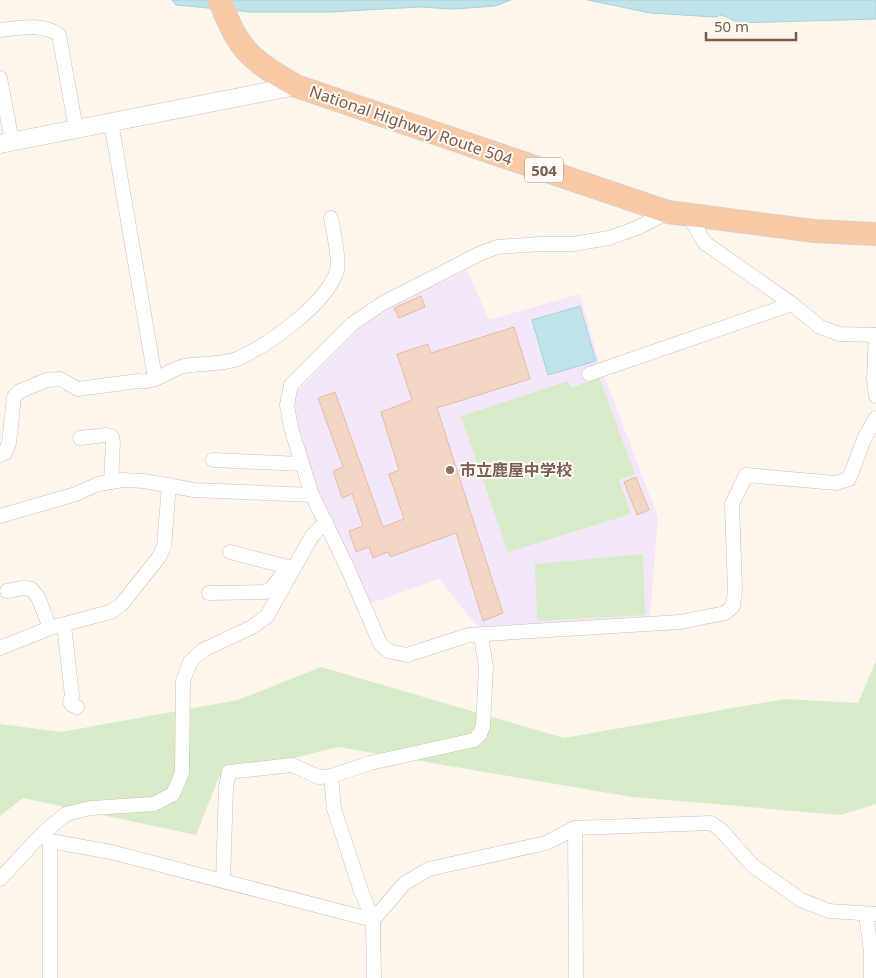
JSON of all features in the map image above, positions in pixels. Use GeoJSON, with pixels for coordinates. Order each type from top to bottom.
{"type":"FeatureCollection","features":[{"type":"Feature","properties":{"kind":"highway","name":"National Highway Route 504"},"geometry":{"type":"LineString","coordinates":[[219,0],[236,37],[252,56],[265,67],[296,86],[678,214],[814,231],[876,234]]}},
{"type":"Feature","properties":{"kind":"street"},"geometry":{"type":"LineString","coordinates":[[0,30],[50,28],[59,35],[76,129]]}},
{"type":"Feature","properties":{"kind":"street"},"geometry":{"type":"LineString","coordinates":[[0,78],[6,142],[296,86]]}},
{"type":"Feature","properties":{"kind":"street"},"geometry":{"type":"LineString","coordinates":[[111,122],[155,378]]}},
{"type":"Feature","properties":{"kind":"street"},"geometry":{"type":"LineString","coordinates":[[876,396],[874,379],[876,335],[839,334],[820,327],[792,304],[705,243],[678,214],[609,238],[573,244],[498,247],[479,254],[413,287],[375,308],[352,324],[291,385],[287,405],[301,464],[312,495],[380,643],[388,651],[407,655],[469,636],[544,629],[680,622],[726,613],[733,606],[735,590],[732,504],[746,475],[836,482],[849,479],[865,437],[876,418]]}},
{"type":"Feature","properties":{"kind":"street"},"geometry":{"type":"LineString","coordinates":[[0,455],[5,453],[9,442],[14,397],[20,391],[47,380],[60,379],[78,389],[138,381],[146,382],[182,366],[235,360],[264,344],[310,310],[331,283],[338,269],[331,218]]}},
{"type":"Feature","properties":{"kind":"street"},"geometry":{"type":"LineString","coordinates":[[589,374],[792,304]]}},
{"type":"Feature","properties":{"kind":"street"},"geometry":{"type":"LineString","coordinates":[[80,438],[106,435],[112,437],[111,482]]}},
{"type":"Feature","properties":{"kind":"street"},"geometry":{"type":"LineString","coordinates":[[213,460],[301,464]]}},
{"type":"Feature","properties":{"kind":"street"},"geometry":{"type":"LineString","coordinates":[[0,516],[76,494],[98,484],[111,482],[144,480],[194,490],[312,495]]}},
{"type":"Feature","properties":{"kind":"street"},"geometry":{"type":"LineString","coordinates":[[0,648],[57,627],[110,612],[121,605],[160,558],[164,547],[169,485]]}},
{"type":"Feature","properties":{"kind":"street"},"geometry":{"type":"LineString","coordinates":[[0,879],[46,837],[66,814],[91,808],[154,804],[173,794],[182,773],[183,681],[190,662],[203,650],[252,627],[267,616],[292,566],[312,536],[326,522]]}},
{"type":"Feature","properties":{"kind":"street"},"geometry":{"type":"LineString","coordinates":[[230,552],[292,566]]}},
{"type":"Feature","properties":{"kind":"street"},"geometry":{"type":"LineString","coordinates":[[208,593],[265,592],[292,566]]}},
{"type":"Feature","properties":{"kind":"street"},"geometry":{"type":"LineString","coordinates":[[7,591],[24,588],[31,589],[57,627],[72,696],[70,702],[77,707]]}},
{"type":"Feature","properties":{"kind":"street"},"geometry":{"type":"LineString","coordinates":[[223,880],[226,787],[229,772],[292,765],[318,777],[331,776],[370,763],[474,740],[480,734],[483,726],[486,667],[481,636]]}},
{"type":"Feature","properties":{"kind":"street"},"geometry":{"type":"LineString","coordinates":[[331,776],[334,809],[373,920],[374,978]]}},
{"type":"Feature","properties":{"kind":"street"},"geometry":{"type":"LineString","coordinates":[[373,920],[405,883],[429,869],[546,843],[575,828],[712,823],[721,830],[752,865],[801,900],[829,911],[871,914],[871,978]]}},
{"type":"Feature","properties":{"kind":"street"},"geometry":{"type":"LineString","coordinates":[[575,828],[576,978]]}},
{"type":"Feature","properties":{"kind":"street"},"geometry":{"type":"LineString","coordinates":[[46,837],[223,880],[373,920]]}},
{"type":"Feature","properties":{"kind":"street"},"geometry":{"type":"LineString","coordinates":[[46,837],[50,978]]}},
{"type":"Feature","properties":{"kind":"shaded area"},"geometry":{"type":"Polygon","coordinates":[[[467,270],[489,320],[580,294],[600,365],[658,517],[650,616],[481,631],[439,579],[369,604],[316,491],[294,419],[294,395],[359,328],[382,309],[467,270]]]}},
{"type":"Feature","properties":{"kind":"green space"},"geometry":{"type":"Polygon","coordinates":[[[599,377],[635,474],[619,480],[631,514],[508,552],[461,416],[568,381],[571,388],[599,377]]]}},
{"type":"Feature","properties":{"kind":"green space"},"geometry":{"type":"Polygon","coordinates":[[[643,554],[645,615],[537,621],[535,564],[643,554]]]}},
{"type":"Feature","properties":{"kind":"green space"},"geometry":{"type":"Polygon","coordinates":[[[876,661],[876,804],[841,815],[632,797],[338,747],[219,777],[196,835],[23,798],[0,816],[0,724],[61,732],[238,700],[321,667],[564,738],[784,699],[858,703],[876,661]]]}},
{"type":"Feature","properties":{"kind":"water"},"geometry":{"type":"Polygon","coordinates":[[[172,0],[511,0],[495,6],[454,9],[419,7],[331,12],[251,12],[176,5],[172,0]]]}},
{"type":"Feature","properties":{"kind":"water"},"geometry":{"type":"Polygon","coordinates":[[[588,0],[876,0],[876,19],[739,23],[722,15],[715,17],[650,13],[588,0]]]}},
{"type":"Feature","properties":{"kind":"water"},"geometry":{"type":"Polygon","coordinates":[[[580,306],[596,361],[548,375],[532,320],[580,306]]]}},
{"type":"Feature","properties":{"kind":"building"},"geometry":{"type":"Polygon","coordinates":[[[421,296],[425,307],[399,318],[394,308],[421,296]]]}},
{"type":"Feature","properties":{"kind":"building"},"geometry":{"type":"Polygon","coordinates":[[[514,327],[530,379],[437,408],[503,613],[483,621],[456,533],[390,557],[388,552],[373,558],[369,547],[356,552],[349,531],[363,526],[352,494],[342,498],[333,471],[343,467],[318,398],[335,392],[383,527],[404,519],[389,474],[399,470],[381,412],[412,400],[397,354],[428,344],[431,353],[514,327]]]}},
{"type":"Feature","properties":{"kind":"building"},"geometry":{"type":"Polygon","coordinates":[[[636,477],[649,510],[637,515],[624,482],[636,477]]]}},
{"type":"Feature","properties":{"kind":"place","name":"市立鹿屋中学校"},"geometry":{"type":"Point","coordinates":[450,470]}}]}
